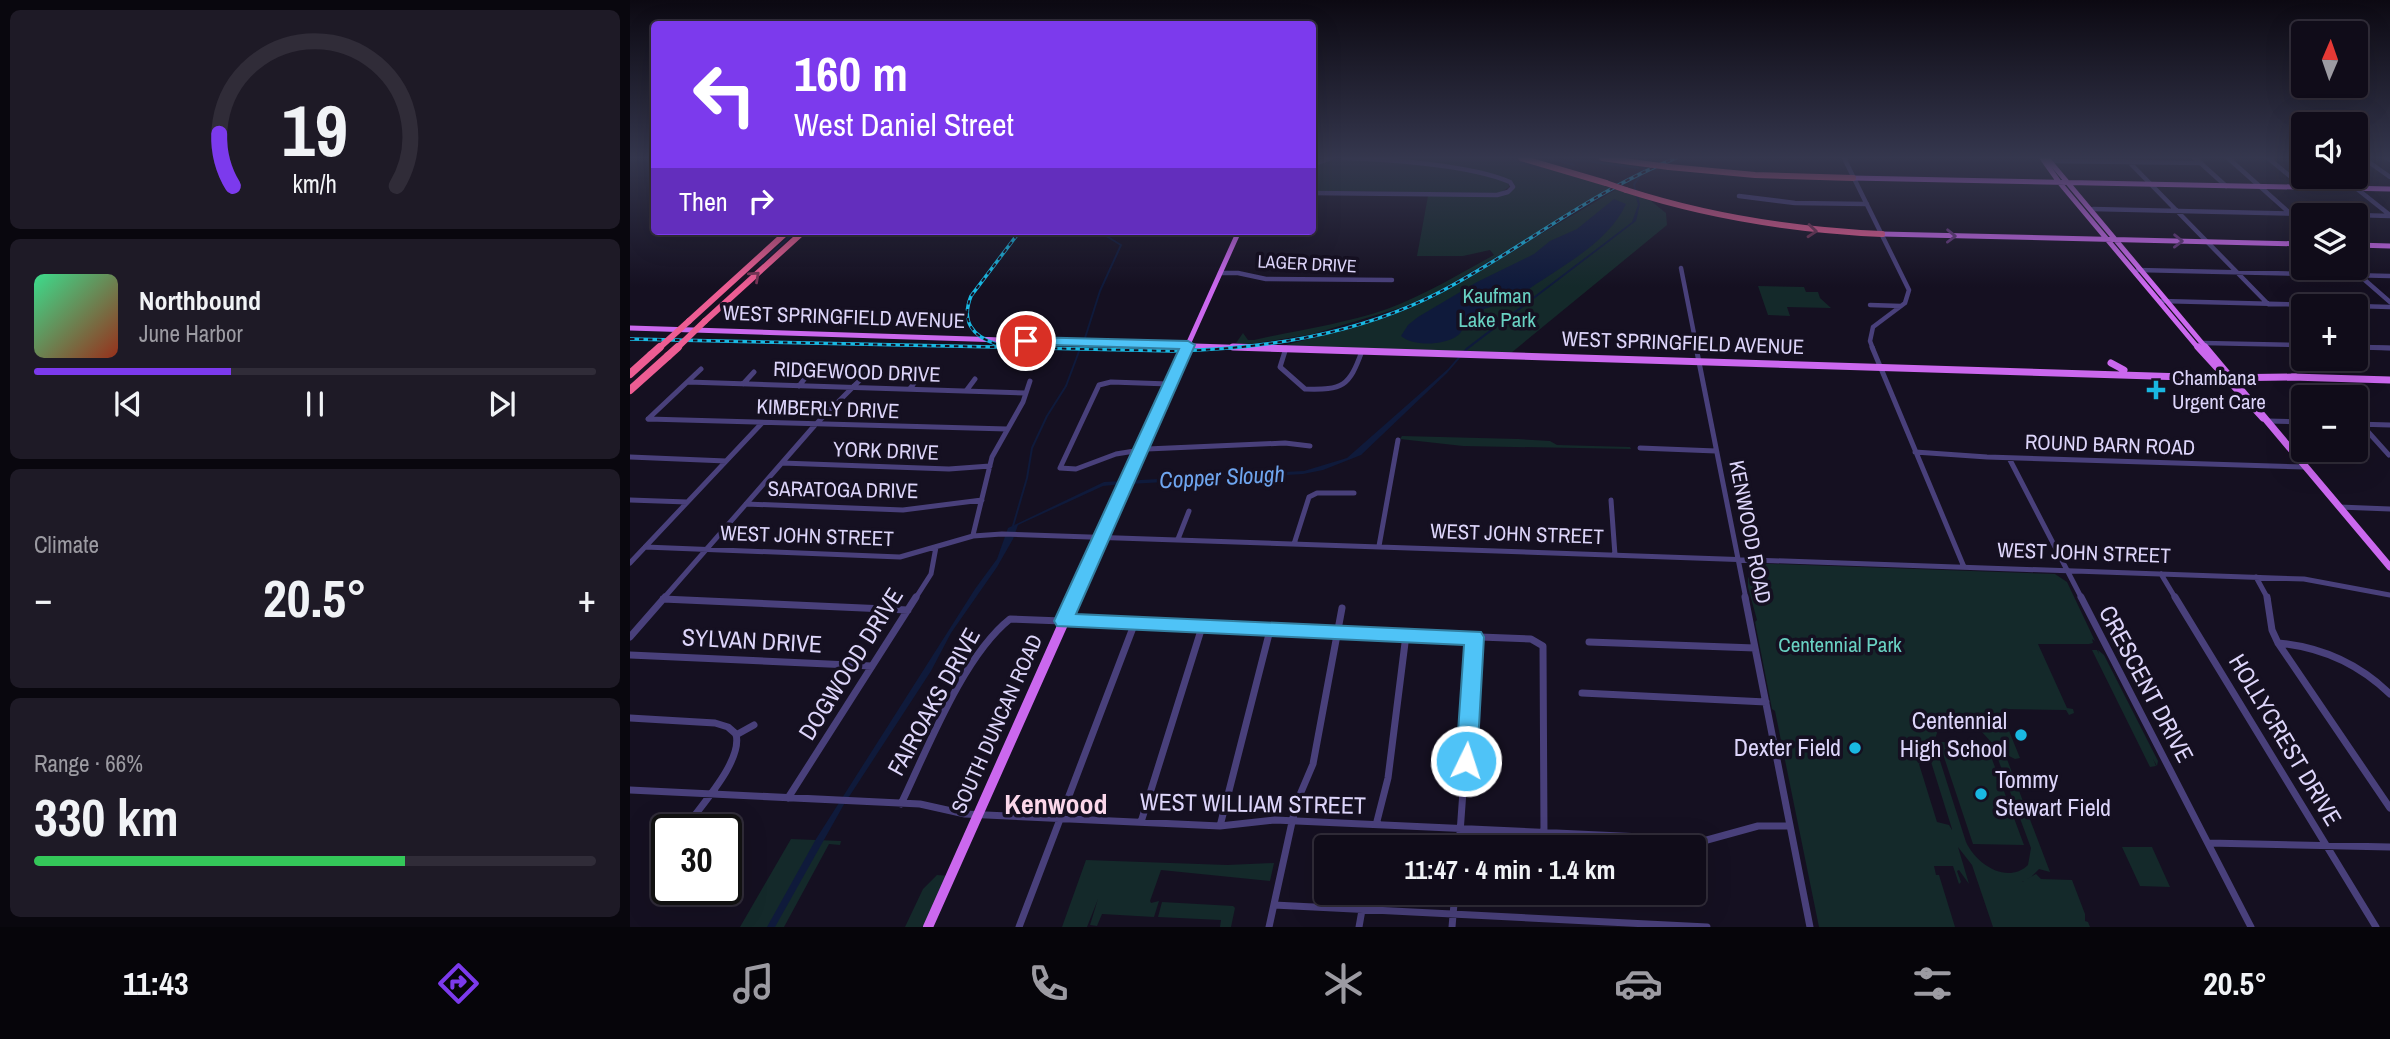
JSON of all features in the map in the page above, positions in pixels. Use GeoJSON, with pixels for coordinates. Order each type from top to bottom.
{"type":"FeatureCollection","features":[{"type":"Feature","properties":{"kind":"highway"},"geometry":{"type":"LineString","coordinates":[[1662,201],[1754,223],[1820,231],[1882,234]]}},
{"type":"Feature","properties":{"kind":"highway"},"geometry":{"type":"LineString","coordinates":[[630,374],[784,235]]}},
{"type":"Feature","properties":{"kind":"highway"},"geometry":{"type":"LineString","coordinates":[[630,390],[800,235]]}},
{"type":"Feature","properties":{"kind":"main road"},"geometry":{"type":"LineString","coordinates":[[2076,201],[2169,301],[2253,411],[2266,421],[2390,567]]}},
{"type":"Feature","properties":{"kind":"main road"},"geometry":{"type":"LineString","coordinates":[[2078,201],[2107,226]]}},
{"type":"Feature","properties":{"kind":"main road"},"geometry":{"type":"LineString","coordinates":[[2086,201],[2161,301],[2227,376]]}},
{"type":"Feature","properties":{"kind":"main road"},"geometry":{"type":"LineString","coordinates":[[1882,234],[2291,244]]}},
{"type":"Feature","properties":{"kind":"main road","name":"SOUTH DUNCAN ROAD"},"geometry":{"type":"LineString","coordinates":[[928,927],[1237,235]]}},
{"type":"Feature","properties":{"kind":"main road"},"geometry":{"type":"LineString","coordinates":[[2368,246],[2390,246]]}},
{"type":"Feature","properties":{"kind":"main road","name":"WEST SPRINGFIELD AVENUE"},"geometry":{"type":"LineString","coordinates":[[630,328],[2390,380]]}},
{"type":"Feature","properties":{"kind":"main road"},"geometry":{"type":"LineString","coordinates":[[2111,363],[2124,370]]}},
{"type":"Feature","properties":{"kind":"main road","name":"WEST SPRINGFIELD AVENUE"},"geometry":{"type":"LineString","coordinates":[[2064,371],[2124,370],[2227,376]]}},
{"type":"Feature","properties":{"kind":"street"},"geometry":{"type":"LineString","coordinates":[[1781,201],[1867,205]]}},
{"type":"Feature","properties":{"kind":"street"},"geometry":{"type":"LineString","coordinates":[[1865,201],[1909,290],[1908,299],[1871,329],[1869,340],[1964,567]]}},
{"type":"Feature","properties":{"kind":"street"},"geometry":{"type":"LineString","coordinates":[[2168,201],[2268,304]]}},
{"type":"Feature","properties":{"kind":"street"},"geometry":{"type":"LineString","coordinates":[[2276,201],[2290,214]]}},
{"type":"Feature","properties":{"kind":"street"},"geometry":{"type":"LineString","coordinates":[[2372,201],[2390,216]]}},
{"type":"Feature","properties":{"kind":"street"},"geometry":{"type":"LineString","coordinates":[[2093,209],[2290,214]]}},
{"type":"Feature","properties":{"kind":"street"},"geometry":{"type":"LineString","coordinates":[[2368,215],[2390,216]]}},
{"type":"Feature","properties":{"kind":"street","name":"KENWOOD ROAD"},"geometry":{"type":"LineString","coordinates":[[1681,268],[1810,927]]}},
{"type":"Feature","properties":{"kind":"street"},"geometry":{"type":"LineString","coordinates":[[2138,270],[2291,273]]}},
{"type":"Feature","properties":{"kind":"street","name":"LAGER DRIVE"},"geometry":{"type":"LineString","coordinates":[[1220,273],[1238,273],[1266,279],[1392,280]]}},
{"type":"Feature","properties":{"kind":"street"},"geometry":{"type":"LineString","coordinates":[[2368,275],[2390,276]]}},
{"type":"Feature","properties":{"kind":"street"},"geometry":{"type":"LineString","coordinates":[[2365,280],[2390,305]]}},
{"type":"Feature","properties":{"kind":"street"},"geometry":{"type":"LineString","coordinates":[[2161,301],[2291,305]]}},
{"type":"Feature","properties":{"kind":"street"},"geometry":{"type":"LineString","coordinates":[[1870,305],[1901,306]]}},
{"type":"Feature","properties":{"kind":"street"},"geometry":{"type":"LineString","coordinates":[[2368,306],[2390,305]]}},
{"type":"Feature","properties":{"kind":"street"},"geometry":{"type":"LineString","coordinates":[[2203,343],[2291,345]]}},
{"type":"Feature","properties":{"kind":"street"},"geometry":{"type":"LineString","coordinates":[[2368,347],[2390,348]]}},
{"type":"Feature","properties":{"kind":"street"},"geometry":{"type":"LineString","coordinates":[[1286,348],[1280,367],[1305,389],[1338,390],[1353,379],[1362,351]]}},
{"type":"Feature","properties":{"kind":"street"},"geometry":{"type":"LineString","coordinates":[[688,382],[701,369]]}},
{"type":"Feature","properties":{"kind":"street"},"geometry":{"type":"LineString","coordinates":[[743,384],[754,372]]}},
{"type":"Feature","properties":{"kind":"street"},"geometry":{"type":"LineString","coordinates":[[799,386],[809,373]]}},
{"type":"Feature","properties":{"kind":"street"},"geometry":{"type":"LineString","coordinates":[[630,637],[815,425],[865,375]]}},
{"type":"Feature","properties":{"kind":"street"},"geometry":{"type":"LineString","coordinates":[[909,389],[918,377]]}},
{"type":"Feature","properties":{"kind":"street"},"geometry":{"type":"LineString","coordinates":[[966,391],[975,379]]}},
{"type":"Feature","properties":{"kind":"street"},"geometry":{"type":"LineString","coordinates":[[973,535],[990,466],[1030,381]]}},
{"type":"Feature","properties":{"kind":"street","name":"RIDGEWOOD DRIVE"},"geometry":{"type":"LineString","coordinates":[[688,382],[1025,393]]}},
{"type":"Feature","properties":{"kind":"street","name":"KIMBERLY DRIVE"},"geometry":{"type":"LineString","coordinates":[[688,382],[648,419],[1007,429]]}},
{"type":"Feature","properties":{"kind":"street"},"geometry":{"type":"LineString","coordinates":[[1169,384],[1111,382],[1099,385],[1061,462],[1061,469],[1076,469],[1115,454],[1140,450],[1285,443],[1310,446]]}},
{"type":"Feature","properties":{"kind":"street"},"geometry":{"type":"LineString","coordinates":[[2266,421],[2291,422]]}},
{"type":"Feature","properties":{"kind":"street"},"geometry":{"type":"LineString","coordinates":[[630,563],[762,423]]}},
{"type":"Feature","properties":{"kind":"street"},"geometry":{"type":"LineString","coordinates":[[2368,424],[2390,425]]}},
{"type":"Feature","properties":{"kind":"street"},"geometry":{"type":"LineString","coordinates":[[2368,434],[2389,455]]}},
{"type":"Feature","properties":{"kind":"street"},"geometry":{"type":"LineString","coordinates":[[1379,546],[1398,440]]}},
{"type":"Feature","properties":{"kind":"street"},"geometry":{"type":"LineString","coordinates":[[1640,448],[1716,451]]}},
{"type":"Feature","properties":{"kind":"street","name":"ROUND BARN ROAD"},"geometry":{"type":"LineString","coordinates":[[1915,452],[2009,458],[2304,467]]}},
{"type":"Feature","properties":{"kind":"street"},"geometry":{"type":"LineString","coordinates":[[630,457],[726,461]]}},
{"type":"Feature","properties":{"kind":"street","name":"CRESCENT DRIVE"},"geometry":{"type":"LineString","coordinates":[[2009,458],[2251,927]]}},
{"type":"Feature","properties":{"kind":"street","name":"YORK DRIVE"},"geometry":{"type":"LineString","coordinates":[[782,463],[949,469],[990,466]]}},
{"type":"Feature","properties":{"kind":"street"},"geometry":{"type":"LineString","coordinates":[[1294,544],[1308,497],[1317,493],[1354,493]]}},
{"type":"Feature","properties":{"kind":"street"},"geometry":{"type":"LineString","coordinates":[[630,500],[687,502]]}},
{"type":"Feature","properties":{"kind":"street","name":"SARATOGA DRIVE"},"geometry":{"type":"LineString","coordinates":[[746,504],[903,510],[982,500]]}},
{"type":"Feature","properties":{"kind":"street"},"geometry":{"type":"LineString","coordinates":[[1611,500],[1615,555]]}},
{"type":"Feature","properties":{"kind":"street"},"geometry":{"type":"LineString","coordinates":[[2339,507],[2390,509]]}},
{"type":"Feature","properties":{"kind":"street"},"geometry":{"type":"LineString","coordinates":[[1178,539],[1189,511]]}},
{"type":"Feature","properties":{"kind":"street","name":"WEST JOHN STREET"},"geometry":{"type":"LineString","coordinates":[[645,547],[889,557],[909,556],[973,535],[1022,534],[2256,577],[2320,580],[2390,594]]}},
{"type":"Feature","properties":{"kind":"street","name":"DOGWOOD DRIVE"},"geometry":{"type":"LineString","coordinates":[[788,798],[933,569],[936,547]]}},
{"type":"Feature","properties":{"kind":"street","name":"HOLLYCREST DRIVE"},"geometry":{"type":"LineString","coordinates":[[2161,574],[2376,927]]}},
{"type":"Feature","properties":{"kind":"street"},"geometry":{"type":"LineString","coordinates":[[2256,577],[2270,602],[2272,630],[2278,643],[2390,808]]}},
{"type":"Feature","properties":{"kind":"street"},"geometry":{"type":"LineString","coordinates":[[663,599],[908,610]]}},
{"type":"Feature","properties":{"kind":"street"},"geometry":{"type":"LineString","coordinates":[[1269,927],[1299,794],[1312,764],[1342,608]]}},
{"type":"Feature","properties":{"kind":"street","name":"FAIROAKS DRIVE"},"geometry":{"type":"LineString","coordinates":[[901,804],[959,690],[995,629],[1004,621],[1015,618],[1063,621]]}},
{"type":"Feature","properties":{"kind":"street"},"geometry":{"type":"LineString","coordinates":[[1063,621],[1531,639],[1540,642],[1543,646],[1544,833]]}},
{"type":"Feature","properties":{"kind":"street"},"geometry":{"type":"LineString","coordinates":[[1019,927],[1134,625]]}},
{"type":"Feature","properties":{"kind":"street"},"geometry":{"type":"LineString","coordinates":[[1141,822],[1202,627]]}},
{"type":"Feature","properties":{"kind":"street"},"geometry":{"type":"LineString","coordinates":[[1220,826],[1270,630]]}},
{"type":"Feature","properties":{"kind":"street"},"geometry":{"type":"LineString","coordinates":[[1376,825],[1388,778],[1406,635]]}},
{"type":"Feature","properties":{"kind":"street"},"geometry":{"type":"LineString","coordinates":[[1461,835],[1474,637]]}},
{"type":"Feature","properties":{"kind":"street"},"geometry":{"type":"LineString","coordinates":[[1590,642],[1755,648]]}},
{"type":"Feature","properties":{"kind":"street"},"geometry":{"type":"LineString","coordinates":[[2278,643],[2304,645],[2334,654],[2364,671],[2390,694]]}},
{"type":"Feature","properties":{"kind":"street","name":"SYLVAN DRIVE"},"geometry":{"type":"LineString","coordinates":[[630,655],[872,666]]}},
{"type":"Feature","properties":{"kind":"street"},"geometry":{"type":"LineString","coordinates":[[1582,693],[1766,702]]}},
{"type":"Feature","properties":{"kind":"street"},"geometry":{"type":"LineString","coordinates":[[630,718],[715,723],[727,727],[736,735],[733,757],[695,814]]}},
{"type":"Feature","properties":{"kind":"street"},"geometry":{"type":"LineString","coordinates":[[736,735],[754,725]]}},
{"type":"Feature","properties":{"kind":"street","name":"WEST WILLIAM STREET"},"geometry":{"type":"LineString","coordinates":[[630,790],[920,804],[958,813],[1220,826],[1293,821],[1707,840],[1758,826],[1790,826]]}},
{"type":"Feature","properties":{"kind":"street"},"geometry":{"type":"LineString","coordinates":[[2208,843],[2390,847]]}},
{"type":"Feature","properties":{"kind":"street"},"geometry":{"type":"LineString","coordinates":[[1274,905],[1546,923],[1707,927]]}},
{"type":"Feature","properties":{"kind":"street"},"geometry":{"type":"LineString","coordinates":[[1452,927],[1454,905]]}},
{"type":"Feature","properties":{"kind":"street"},"geometry":{"type":"LineString","coordinates":[[1359,927],[1362,910]]}},
{"type":"Feature","properties":{"kind":"green space"},"geometry":{"type":"Polygon","coordinates":[[[1427,201],[1591,201],[1437,292],[1403,307],[1313,334],[1251,344],[1236,343],[1243,333],[1248,340],[1254,340],[1338,323],[1387,309],[1428,291],[1494,255],[1490,250],[1463,256],[1417,256],[1427,201]]]}},
{"type":"Feature","properties":{"kind":"green space","name":"Kaufman Lake Park"},"geometry":{"type":"Polygon","coordinates":[[[1596,201],[1651,201],[1666,213],[1667,225],[1511,353],[1282,346],[1361,325],[1433,298],[1596,201]]]}},
{"type":"Feature","properties":{"kind":"green space"},"geometry":{"type":"Polygon","coordinates":[[[1758,286],[1804,287],[1806,292],[1818,292],[1820,298],[1831,308],[1787,307],[1790,316],[1768,315],[1758,286]]]}},
{"type":"Feature","properties":{"kind":"green space"},"geometry":{"type":"Polygon","coordinates":[[[1402,436],[1518,439],[1550,441],[1557,445],[1631,449],[1463,446],[1400,439],[1402,436]]]}},
{"type":"Feature","properties":{"kind":"green space","name":"Centennial Park"},"geometry":{"type":"Polygon","coordinates":[[[1748,563],[2055,574],[2067,582],[2095,641],[2092,639],[2093,643],[2089,644],[2038,644],[2067,708],[2073,709],[2074,713],[2069,715],[2066,710],[2005,709],[2007,713],[2003,716],[2020,758],[2015,759],[2005,754],[2050,872],[2039,869],[2031,877],[2036,874],[2041,879],[2072,880],[2085,914],[2085,921],[2090,927],[1993,927],[1972,865],[1958,847],[1969,884],[1959,870],[1959,884],[1953,866],[1934,866],[1955,927],[1819,927],[1748,587],[1748,563]],[[1961,722],[1946,723],[1939,727],[1934,742],[1966,842],[1977,858],[1993,869],[2011,873],[2020,871],[2028,865],[2031,848],[1992,743],[1981,731],[1961,722]],[[1927,749],[1926,759],[1922,759],[1923,763],[1919,764],[1937,822],[1949,825],[1952,830],[1952,829],[1927,749]]]}},
{"type":"Feature","properties":{"kind":"green space"},"geometry":{"type":"Polygon","coordinates":[[[2092,650],[2097,650],[2099,654],[2098,650],[2104,655],[2158,761],[2157,766],[2153,759],[2156,766],[2150,767],[2092,650]]]}},
{"type":"Feature","properties":{"kind":"green space","name":"Tommy Stewart Field"},"geometry":{"type":"Polygon","coordinates":[[[1939,742],[1986,743],[2024,845],[1973,844],[1939,742]]]}},
{"type":"Feature","properties":{"kind":"green space"},"geometry":{"type":"Polygon","coordinates":[[[791,839],[841,841],[840,845],[829,844],[784,927],[740,927],[791,839]]]}},
{"type":"Feature","properties":{"kind":"green space"},"geometry":{"type":"Polygon","coordinates":[[[2122,847],[2152,847],[2170,887],[2140,886],[2122,847]]]}},
{"type":"Feature","properties":{"kind":"green space"},"geometry":{"type":"Polygon","coordinates":[[[1086,860],[1227,865],[1274,863],[1270,881],[1161,870],[1150,901],[1159,901],[1154,917],[1102,914],[1097,926],[1090,925],[1098,899],[1087,927],[1062,927],[1086,860]]]}},
{"type":"Feature","properties":{"kind":"green space"},"geometry":{"type":"Polygon","coordinates":[[[937,875],[951,876],[928,927],[905,927],[923,889],[937,875]]]}},
{"type":"Feature","properties":{"kind":"green space"},"geometry":{"type":"Polygon","coordinates":[[[1162,902],[1233,906],[1235,908],[1231,927],[1220,927],[1221,920],[1158,917],[1162,902]]]}},
{"type":"Feature","properties":{"kind":"water"},"geometry":{"type":"Polygon","coordinates":[[[1611,201],[1626,204],[1618,218],[1597,242],[1529,289],[1484,309],[1483,315],[1467,322],[1457,336],[1429,344],[1413,342],[1401,336],[1408,325],[1418,317],[1477,282],[1534,254],[1550,241],[1577,229],[1611,201]]]}},
{"type":"Feature","properties":{"kind":"water","name":"Copper Slough"},"geometry":{"type":"Polygon","coordinates":[[[1639,201],[1636,221],[1467,350],[1447,373],[1361,455],[1323,470],[1303,474],[1103,486],[1018,525],[997,567],[951,633],[931,671],[843,806],[775,927],[767,927],[816,839],[975,589],[997,559],[1008,528],[1104,482],[1304,471],[1347,458],[1448,369],[1466,348],[1632,222],[1639,201]]]}},
{"type":"Feature","properties":{"kind":"waterway"},"geometry":{"type":"LineString","coordinates":[[760,264],[792,235]]}},
{"type":"Feature","properties":{"kind":"waterway"},"geometry":{"type":"LineString","coordinates":[[1085,338],[1100,291],[1121,245],[1105,235]]}},
{"type":"Feature","properties":{"kind":"waterway"},"geometry":{"type":"LineString","coordinates":[[1013,526],[1027,478],[1032,448],[1047,416],[1066,386],[1081,346]]}},
{"type":"Feature","properties":{"kind":"railway"},"geometry":{"type":"LineString","coordinates":[[630,339],[1172,351],[1275,343],[1343,329],[1408,307],[1470,276],[1591,201]]}},
{"type":"Feature","properties":{"kind":"railway"},"geometry":{"type":"LineString","coordinates":[[996,344],[975,332],[968,320],[968,305],[971,296],[1017,235]]}},
{"type":"Feature","properties":{"kind":"place","name":"Chambana Urgent Care"},"geometry":{"type":"Point","coordinates":[2156,390]}},
{"type":"Feature","properties":{"kind":"place","name":"Centennial High School"},"geometry":{"type":"Point","coordinates":[2021,735]}},
{"type":"Feature","properties":{"kind":"place","name":"Dexter Field"},"geometry":{"type":"Point","coordinates":[1855,748]}},
{"type":"Feature","properties":{"kind":"place","name":"Tommy Stewart Field"},"geometry":{"type":"Point","coordinates":[1981,794]}},
{"type":"Feature","properties":{"kind":"district","name":"Kenwood"},"geometry":{"type":"Point","coordinates":[1056,804]}},
{"type":"Feature","properties":{"kind":"route"},"geometry":{"type":"LineString","coordinates":[[1026,341],[1188,345],[1063,621],[1474,637],[1466,761]]}}]}
